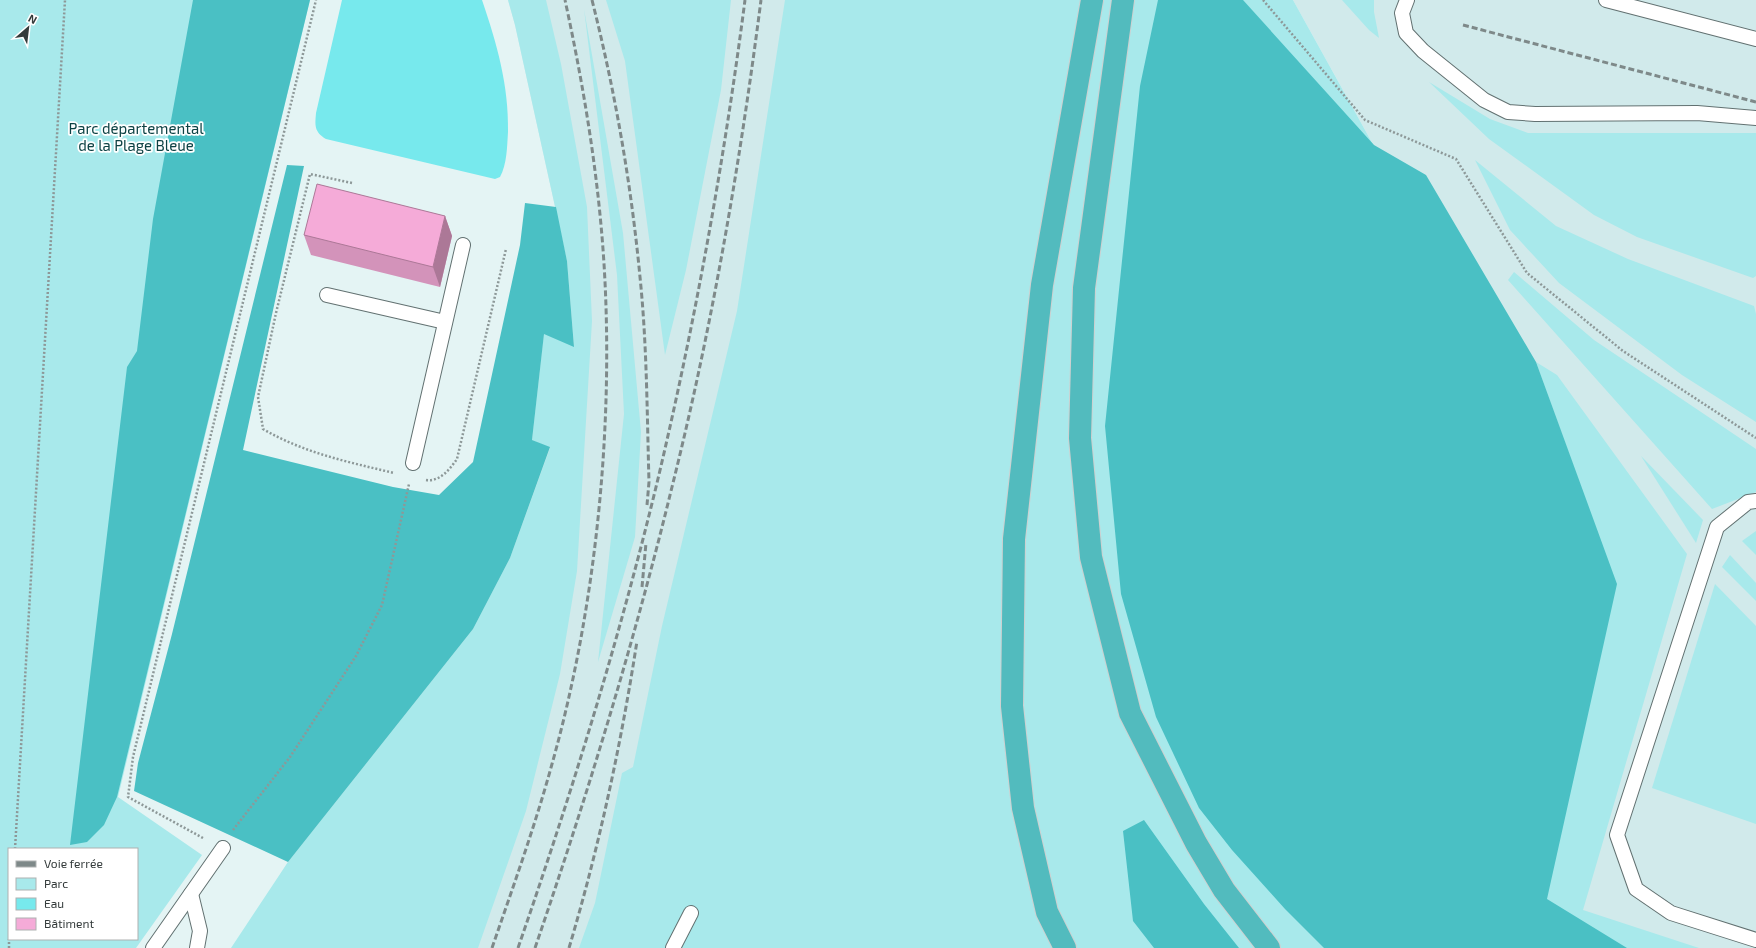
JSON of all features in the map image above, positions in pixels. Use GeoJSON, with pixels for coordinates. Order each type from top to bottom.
{"type":"FeatureCollection","features":[{"type":"Feature","properties":{"kind":"highway"},"geometry":{"type":"LineString","coordinates":[[1065,948],[1047,912],[1023,808],[1012,706],[1014,539],[1042,285],[1092,0]]}},
{"type":"Feature","properties":{"kind":"highway"},"geometry":{"type":"LineString","coordinates":[[1123,0],[1084,288],[1080,438],[1091,557],[1130,713],[1196,843],[1224,890],[1269,948]]}},
{"type":"Feature","properties":{"kind":"lane"},"geometry":{"type":"LineString","coordinates":[[1407,0],[1402,13],[1406,33],[1423,51],[1484,100],[1508,112],[1535,114],[1697,113],[1756,118]]}},
{"type":"Feature","properties":{"kind":"lane"},"geometry":{"type":"LineString","coordinates":[[1606,0],[1756,39]]}},
{"type":"Feature","properties":{"kind":"lane"},"geometry":{"type":"LineString","coordinates":[[413,463],[463,245]]}},
{"type":"Feature","properties":{"kind":"lane"},"geometry":{"type":"LineString","coordinates":[[327,295],[445,322]]}},
{"type":"Feature","properties":{"kind":"lane"},"geometry":{"type":"LineString","coordinates":[[1756,501],[1748,502],[1717,527],[1617,835],[1636,889],[1671,913],[1756,940]]}},
{"type":"Feature","properties":{"kind":"lane"},"geometry":{"type":"LineString","coordinates":[[153,948],[223,848]]}},
{"type":"Feature","properties":{"kind":"lane"},"geometry":{"type":"LineString","coordinates":[[191,894],[200,930],[197,948]]}},
{"type":"Feature","properties":{"kind":"lane"},"geometry":{"type":"LineString","coordinates":[[673,948],[691,913]]}},
{"type":"Feature","properties":{"kind":"path"},"geometry":{"type":"LineString","coordinates":[[15,848],[65,0]]}},
{"type":"Feature","properties":{"kind":"path"},"geometry":{"type":"LineString","coordinates":[[316,0],[133,757],[128,797],[223,848],[230,834],[290,757],[356,656],[382,605],[413,463]]}},
{"type":"Feature","properties":{"kind":"path"},"geometry":{"type":"LineString","coordinates":[[1263,0],[1365,120],[1456,159],[1527,273],[1623,351],[1756,438]]}},
{"type":"Feature","properties":{"kind":"path"},"geometry":{"type":"LineString","coordinates":[[352,183],[310,174],[276,313],[258,397],[263,429],[284,442],[324,457],[411,477],[431,480],[447,473],[457,459],[506,249]]}},
{"type":"Feature","properties":{"kind":"shaded area"},"geometry":{"type":"Polygon","coordinates":[[[193,0],[310,0],[117,797],[104,825],[87,842],[70,845],[127,367],[137,351],[153,219],[193,0]]]}},
{"type":"Feature","properties":{"kind":"shaded area"},"geometry":{"type":"Polygon","coordinates":[[[508,0],[878,0],[661,948],[234,948],[288,862],[567,261],[515,25],[508,0]]]}},
{"type":"Feature","properties":{"kind":"shaded area"},"geometry":{"type":"Polygon","coordinates":[[[1158,0],[1243,0],[1374,145],[1426,175],[1536,362],[1617,584],[1547,899],[1627,948],[1324,948],[1285,909],[1232,850],[1199,808],[1156,717],[1121,594],[1105,426],[1140,86],[1158,0]]]}},
{"type":"Feature","properties":{"kind":"shaded area"},"geometry":{"type":"Polygon","coordinates":[[[1293,0],[1756,0],[1756,948],[1689,948],[1547,899],[1617,584],[1293,0]]]}},
{"type":"Feature","properties":{"kind":"shaded area"},"geometry":{"type":"Polygon","coordinates":[[[287,165],[304,166],[243,450],[393,487],[439,495],[473,462],[520,245],[525,203],[556,207],[567,261],[574,347],[544,334],[532,440],[550,447],[510,558],[473,629],[288,862],[134,791],[138,763],[172,634],[287,165]]]}},
{"type":"Feature","properties":{"kind":"shaded area"},"geometry":{"type":"Polygon","coordinates":[[[1144,820],[1204,904],[1239,948],[1154,948],[1133,921],[1123,831],[1144,820]]]}},
{"type":"Feature","properties":{"kind":"green space","name":"Parc départemental de la Plage Bleue"},"geometry":{"type":"Polygon","coordinates":[[[0,0],[310,0],[118,797],[202,855],[136,948],[0,948],[0,0]]]}},
{"type":"Feature","properties":{"kind":"green space"},"geometry":{"type":"Polygon","coordinates":[[[508,0],[546,0],[561,64],[587,207],[592,321],[577,571],[560,674],[526,811],[478,948],[231,948],[288,862],[473,629],[510,558],[550,448],[532,440],[544,333],[574,346],[567,261],[515,25],[508,0]]]}},
{"type":"Feature","properties":{"kind":"green space"},"geometry":{"type":"Polygon","coordinates":[[[606,0],[731,0],[721,90],[686,270],[665,355],[625,61],[606,0]]]}},
{"type":"Feature","properties":{"kind":"green space"},"geometry":{"type":"Polygon","coordinates":[[[785,0],[1293,0],[1615,581],[1536,362],[1557,375],[1687,554],[1583,910],[1699,948],[579,948],[595,903],[622,773],[633,767],[662,626],[737,311],[785,0]]]}},
{"type":"Feature","properties":{"kind":"green space"},"geometry":{"type":"Polygon","coordinates":[[[1342,0],[1374,0],[1374,12],[1379,38],[1369,30],[1342,0]]]}},
{"type":"Feature","properties":{"kind":"green space"},"geometry":{"type":"Polygon","coordinates":[[[584,9],[623,233],[641,432],[635,537],[598,662],[624,414],[617,275],[584,9]]]}},
{"type":"Feature","properties":{"kind":"green space"},"geometry":{"type":"Polygon","coordinates":[[[1429,82],[1490,119],[1528,133],[1756,133],[1756,276],[1753,278],[1637,237],[1594,215],[1489,139],[1429,82]]]}},
{"type":"Feature","properties":{"kind":"green space"},"geometry":{"type":"Polygon","coordinates":[[[1475,160],[1556,226],[1628,259],[1754,306],[1756,314],[1756,422],[1682,375],[1559,283],[1510,230],[1475,160]]]}},
{"type":"Feature","properties":{"kind":"green space"},"geometry":{"type":"Polygon","coordinates":[[[1514,272],[1594,340],[1756,449],[1756,492],[1712,509],[1508,280],[1514,272]]]}},
{"type":"Feature","properties":{"kind":"green space"},"geometry":{"type":"Polygon","coordinates":[[[1641,456],[1703,520],[1696,543],[1641,456]]]}},
{"type":"Feature","properties":{"kind":"green space"},"geometry":{"type":"Polygon","coordinates":[[[1756,531],[1756,555],[1742,541],[1756,531]]]}},
{"type":"Feature","properties":{"kind":"green space"},"geometry":{"type":"Polygon","coordinates":[[[1730,555],[1756,583],[1756,601],[1722,567],[1730,555]]]}},
{"type":"Feature","properties":{"kind":"green space"},"geometry":{"type":"Polygon","coordinates":[[[1715,584],[1756,626],[1756,824],[1652,788],[1715,584]]]}},
{"type":"Feature","properties":{"kind":"water"},"geometry":{"type":"Polygon","coordinates":[[[342,0],[482,0],[493,33],[501,65],[508,115],[507,149],[504,167],[500,177],[495,179],[326,139],[319,134],[316,128],[316,113],[342,0]]]}},
{"type":"Feature","properties":{"kind":"building"},"geometry":{"type":"Polygon","coordinates":[[[317,184],[445,216],[433,267],[304,235],[317,184]]]}},
{"type":"Feature","properties":{"kind":"railway"},"geometry":{"type":"LineString","coordinates":[[492,948],[524,856],[552,764],[568,700],[582,634],[600,497],[605,428],[607,359],[601,225],[595,168],[565,0]]}},
{"type":"Feature","properties":{"kind":"railway"},"geometry":{"type":"LineString","coordinates":[[592,0],[615,103],[627,172],[636,242],[645,354],[649,482],[647,505]]}},
{"type":"Feature","properties":{"kind":"railway"},"geometry":{"type":"LineString","coordinates":[[518,948],[557,833],[593,717],[627,600],[657,483],[696,303],[728,121],[745,0]]}},
{"type":"Feature","properties":{"kind":"railway"},"geometry":{"type":"LineString","coordinates":[[535,948],[609,719],[642,603],[672,487],[700,366],[724,245],[744,123],[761,0]]}},
{"type":"Feature","properties":{"kind":"railway"},"geometry":{"type":"LineString","coordinates":[[1463,25],[1756,102]]}},
{"type":"Feature","properties":{"kind":"railway"},"geometry":{"type":"LineString","coordinates":[[642,587],[646,543]]}},
{"type":"Feature","properties":{"kind":"railway"},"geometry":{"type":"LineString","coordinates":[[569,948],[590,872],[608,796],[624,719],[637,641]]}}]}
